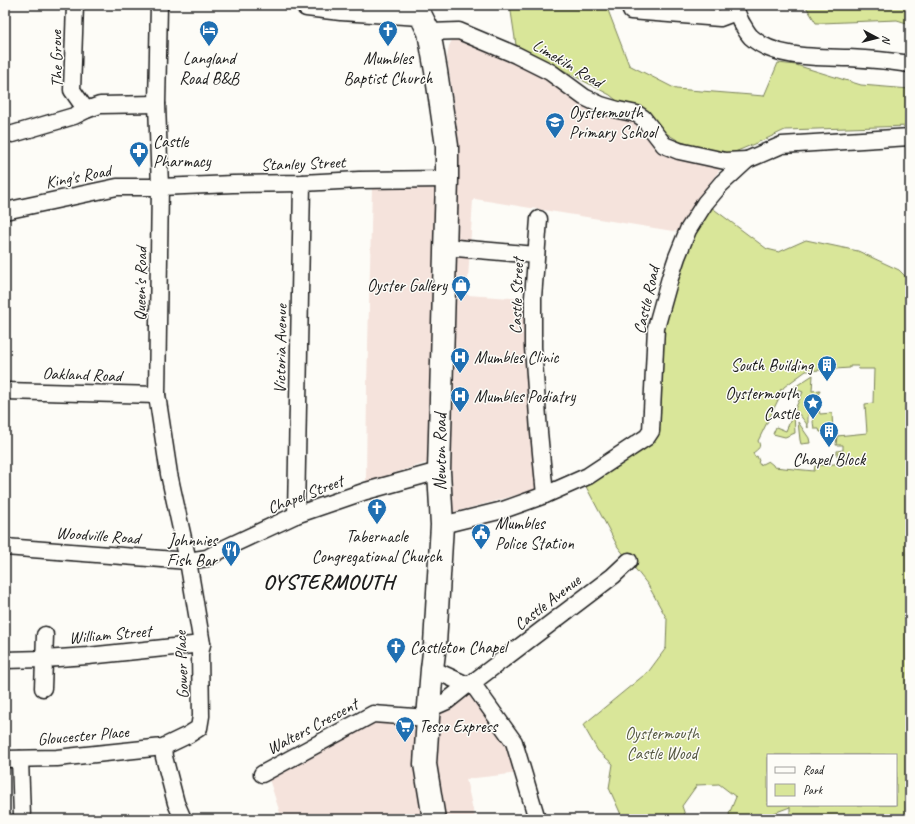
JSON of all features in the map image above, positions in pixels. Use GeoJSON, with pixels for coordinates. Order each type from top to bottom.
{"type":"FeatureCollection","features":[{"type":"Feature","properties":{"kind":"main road"},"geometry":{"type":"LineString","coordinates":[[307,5],[425,23]]}},
{"type":"Feature","properties":{"kind":"main road","name":"Newton Road"},"geometry":{"type":"LineString","coordinates":[[425,23],[447,146],[439,471],[442,525],[435,644],[425,764],[434,819]]}},
{"type":"Feature","properties":{"kind":"street","name":"The Grove"},"geometry":{"type":"LineString","coordinates":[[75,5],[72,90],[86,110]]}},
{"type":"Feature","properties":{"kind":"street","name":"Queen's Road"},"geometry":{"type":"LineString","coordinates":[[159,5],[157,104],[160,187],[157,395],[169,474],[188,561]]}},
{"type":"Feature","properties":{"kind":"street"},"geometry":{"type":"LineString","coordinates":[[631,11],[720,18],[736,9],[751,37],[772,50],[798,56],[879,60],[910,64]]}},
{"type":"Feature","properties":{"kind":"street","name":"Limekiln Road"},"geometry":{"type":"LineString","coordinates":[[425,23],[459,31],[516,55],[550,72],[584,97],[607,106],[637,114],[643,118],[664,145],[678,150],[725,161],[747,160]]}},
{"type":"Feature","properties":{"kind":"street"},"geometry":{"type":"LineString","coordinates":[[13,134],[74,116],[100,105],[157,104]]}},
{"type":"Feature","properties":{"kind":"street","name":"Castle Road"},"geometry":{"type":"LineString","coordinates":[[442,525],[503,510],[544,495],[588,476],[647,437],[651,431],[656,328],[677,256],[688,230],[705,202],[721,184],[747,160],[782,145],[910,136]]}},
{"type":"Feature","properties":{"kind":"street","name":"Stanley Street"},"geometry":{"type":"LineString","coordinates":[[160,187],[359,180],[447,179]]}},
{"type":"Feature","properties":{"kind":"street","name":"Victoria Avenue"},"geometry":{"type":"LineString","coordinates":[[296,516],[302,183]]}},
{"type":"Feature","properties":{"kind":"street","name":"King's Road"},"geometry":{"type":"LineString","coordinates":[[5,211],[117,186],[160,187]]}},
{"type":"Feature","properties":{"kind":"street","name":"Castle Street"},"geometry":{"type":"LineString","coordinates":[[539,219],[532,298],[544,495]]}},
{"type":"Feature","properties":{"kind":"street"},"geometry":{"type":"LineString","coordinates":[[445,247],[536,255]]}},
{"type":"Feature","properties":{"kind":"street","name":"Oakland Road"},"geometry":{"type":"LineString","coordinates":[[5,391],[157,395]]}},
{"type":"Feature","properties":{"kind":"street","name":"Chapel Street"},"geometry":{"type":"LineString","coordinates":[[188,561],[207,558],[225,548],[296,516],[366,491],[439,471]]}},
{"type":"Feature","properties":{"kind":"street","name":"Woodville Road"},"geometry":{"type":"LineString","coordinates":[[5,547],[188,561]]}},
{"type":"Feature","properties":{"kind":"street","name":"Gower Place"},"geometry":{"type":"LineString","coordinates":[[163,747],[199,728],[201,716],[200,654],[202,644],[188,561]]}},
{"type":"Feature","properties":{"kind":"street","name":"Castle Avenue"},"geometry":{"type":"LineString","coordinates":[[428,714],[613,576],[629,561]]}},
{"type":"Feature","properties":{"kind":"street","name":"William Street"},"geometry":{"type":"LineString","coordinates":[[42,688],[45,635]]}},
{"type":"Feature","properties":{"kind":"street","name":"William Street"},"geometry":{"type":"LineString","coordinates":[[5,660],[95,656],[202,644]]}},
{"type":"Feature","properties":{"kind":"street"},"geometry":{"type":"LineString","coordinates":[[432,669],[469,684],[514,742],[537,819]]}},
{"type":"Feature","properties":{"kind":"street","name":"Walters Crescent"},"geometry":{"type":"LineString","coordinates":[[262,774],[373,714],[428,714]]}},
{"type":"Feature","properties":{"kind":"street"},"geometry":{"type":"LineString","coordinates":[[163,747],[164,757],[176,803],[183,819]]}},
{"type":"Feature","properties":{"kind":"street","name":"Gloucester Place"},"geometry":{"type":"LineString","coordinates":[[12,759],[56,758],[163,747]]}},
{"type":"Feature","properties":{"kind":"street"},"geometry":{"type":"LineString","coordinates":[[12,759],[22,816]]}},
{"type":"Feature","properties":{"kind":"shaded area"},"geometry":{"type":"Polygon","coordinates":[[[458,38],[466,39],[640,123],[721,168],[692,207],[679,232],[475,199],[473,200],[467,295],[526,299],[539,489],[450,513],[434,514],[425,474],[426,463],[366,482],[372,187],[437,186],[455,196],[457,130],[447,57],[452,40],[458,38]]]}},
{"type":"Feature","properties":{"kind":"shaded area"},"geometry":{"type":"Polygon","coordinates":[[[479,685],[527,772],[466,779],[475,819],[282,819],[268,776],[375,718],[436,722],[443,711],[479,685]]]}},
{"type":"Feature","properties":{"kind":"green space"},"geometry":{"type":"Polygon","coordinates":[[[510,5],[606,5],[629,65],[676,89],[764,96],[778,63],[796,65],[861,85],[910,89],[910,126],[785,130],[730,154],[701,149],[679,141],[664,132],[645,114],[622,105],[610,95],[516,45],[510,5]]]}},
{"type":"Feature","properties":{"kind":"green space"},"geometry":{"type":"Polygon","coordinates":[[[805,5],[910,5],[910,24],[897,20],[816,23],[805,5]]]}},
{"type":"Feature","properties":{"kind":"green space","name":"Oystermouth Castle Wood"},"geometry":{"type":"Polygon","coordinates":[[[711,207],[767,249],[779,252],[806,240],[858,251],[899,270],[910,281],[910,819],[790,819],[790,807],[774,813],[775,819],[731,819],[729,814],[736,797],[719,784],[697,785],[682,806],[685,815],[680,819],[623,819],[609,788],[613,764],[598,751],[583,725],[649,671],[666,648],[667,619],[648,585],[618,547],[582,479],[647,437],[664,327],[680,258],[711,207]],[[850,366],[850,368],[806,371],[782,390],[781,389],[778,395],[780,396],[758,441],[758,449],[753,453],[755,457],[757,456],[760,465],[768,461],[774,467],[814,471],[815,466],[843,463],[842,456],[837,456],[837,451],[843,450],[843,445],[836,445],[837,436],[867,433],[865,404],[873,403],[874,369],[859,369],[858,366],[850,366]]]}},
{"type":"Feature","properties":{"kind":"green space"},"geometry":{"type":"Polygon","coordinates":[[[813,375],[812,391],[820,390],[810,405],[808,428],[795,409],[803,392],[793,388],[813,375]]]}},
{"type":"Feature","properties":{"kind":"green space"},"geometry":{"type":"Polygon","coordinates":[[[819,410],[820,414],[832,413],[833,432],[820,432],[819,429],[814,429],[814,417],[816,412],[819,410]]]}},
{"type":"Feature","properties":{"kind":"green space"},"geometry":{"type":"Polygon","coordinates":[[[794,412],[795,433],[785,437],[773,434],[776,427],[786,431],[794,412]]]}},
{"type":"Feature","properties":{"kind":"green space"},"geometry":{"type":"Polygon","coordinates":[[[798,422],[809,438],[810,443],[801,444],[798,422]]]}},
{"type":"Feature","properties":{"kind":"place","name":"Langland Road B&B"},"geometry":{"type":"Point","coordinates":[209,47]}},
{"type":"Feature","properties":{"kind":"place","name":"Mumbles Baptist Church"},"geometry":{"type":"Point","coordinates":[388,47]}},
{"type":"Feature","properties":{"kind":"place","name":"Oystermouth Primary School"},"geometry":{"type":"Point","coordinates":[555,139]}},
{"type":"Feature","properties":{"kind":"place","name":"Castle Pharmacy"},"geometry":{"type":"Point","coordinates":[139,168]}},
{"type":"Feature","properties":{"kind":"place","name":"Oyster Gallery"},"geometry":{"type":"Point","coordinates":[461,302]}},
{"type":"Feature","properties":{"kind":"place","name":"Mumbles Clinic"},"geometry":{"type":"Point","coordinates":[460,374]}},
{"type":"Feature","properties":{"kind":"place","name":"South Building"},"geometry":{"type":"Point","coordinates":[827,382]}},
{"type":"Feature","properties":{"kind":"place","name":"Mumbles Podiatry"},"geometry":{"type":"Point","coordinates":[460,413]}},
{"type":"Feature","properties":{"kind":"place","name":"Oystermouth Castle"},"geometry":{"type":"Point","coordinates":[813,420]}},
{"type":"Feature","properties":{"kind":"place","name":"Chapel Block"},"geometry":{"type":"Point","coordinates":[829,448]}},
{"type":"Feature","properties":{"kind":"place","name":"Tabernacle Congregational Church"},"geometry":{"type":"Point","coordinates":[377,525]}},
{"type":"Feature","properties":{"kind":"place","name":"Mumbles Police Station"},"geometry":{"type":"Point","coordinates":[481,550]}},
{"type":"Feature","properties":{"kind":"place","name":"Johnnies Fish Bar"},"geometry":{"type":"Point","coordinates":[231,567]}},
{"type":"Feature","properties":{"kind":"place","name":"Castleton Chapel"},"geometry":{"type":"Point","coordinates":[396,664]}},
{"type":"Feature","properties":{"kind":"place","name":"Tesco Express"},"geometry":{"type":"Point","coordinates":[405,743]}},
{"type":"Feature","properties":{"kind":"district","name":"OYSTERMOUTH"},"geometry":{"type":"Point","coordinates":[329,582]}}]}
